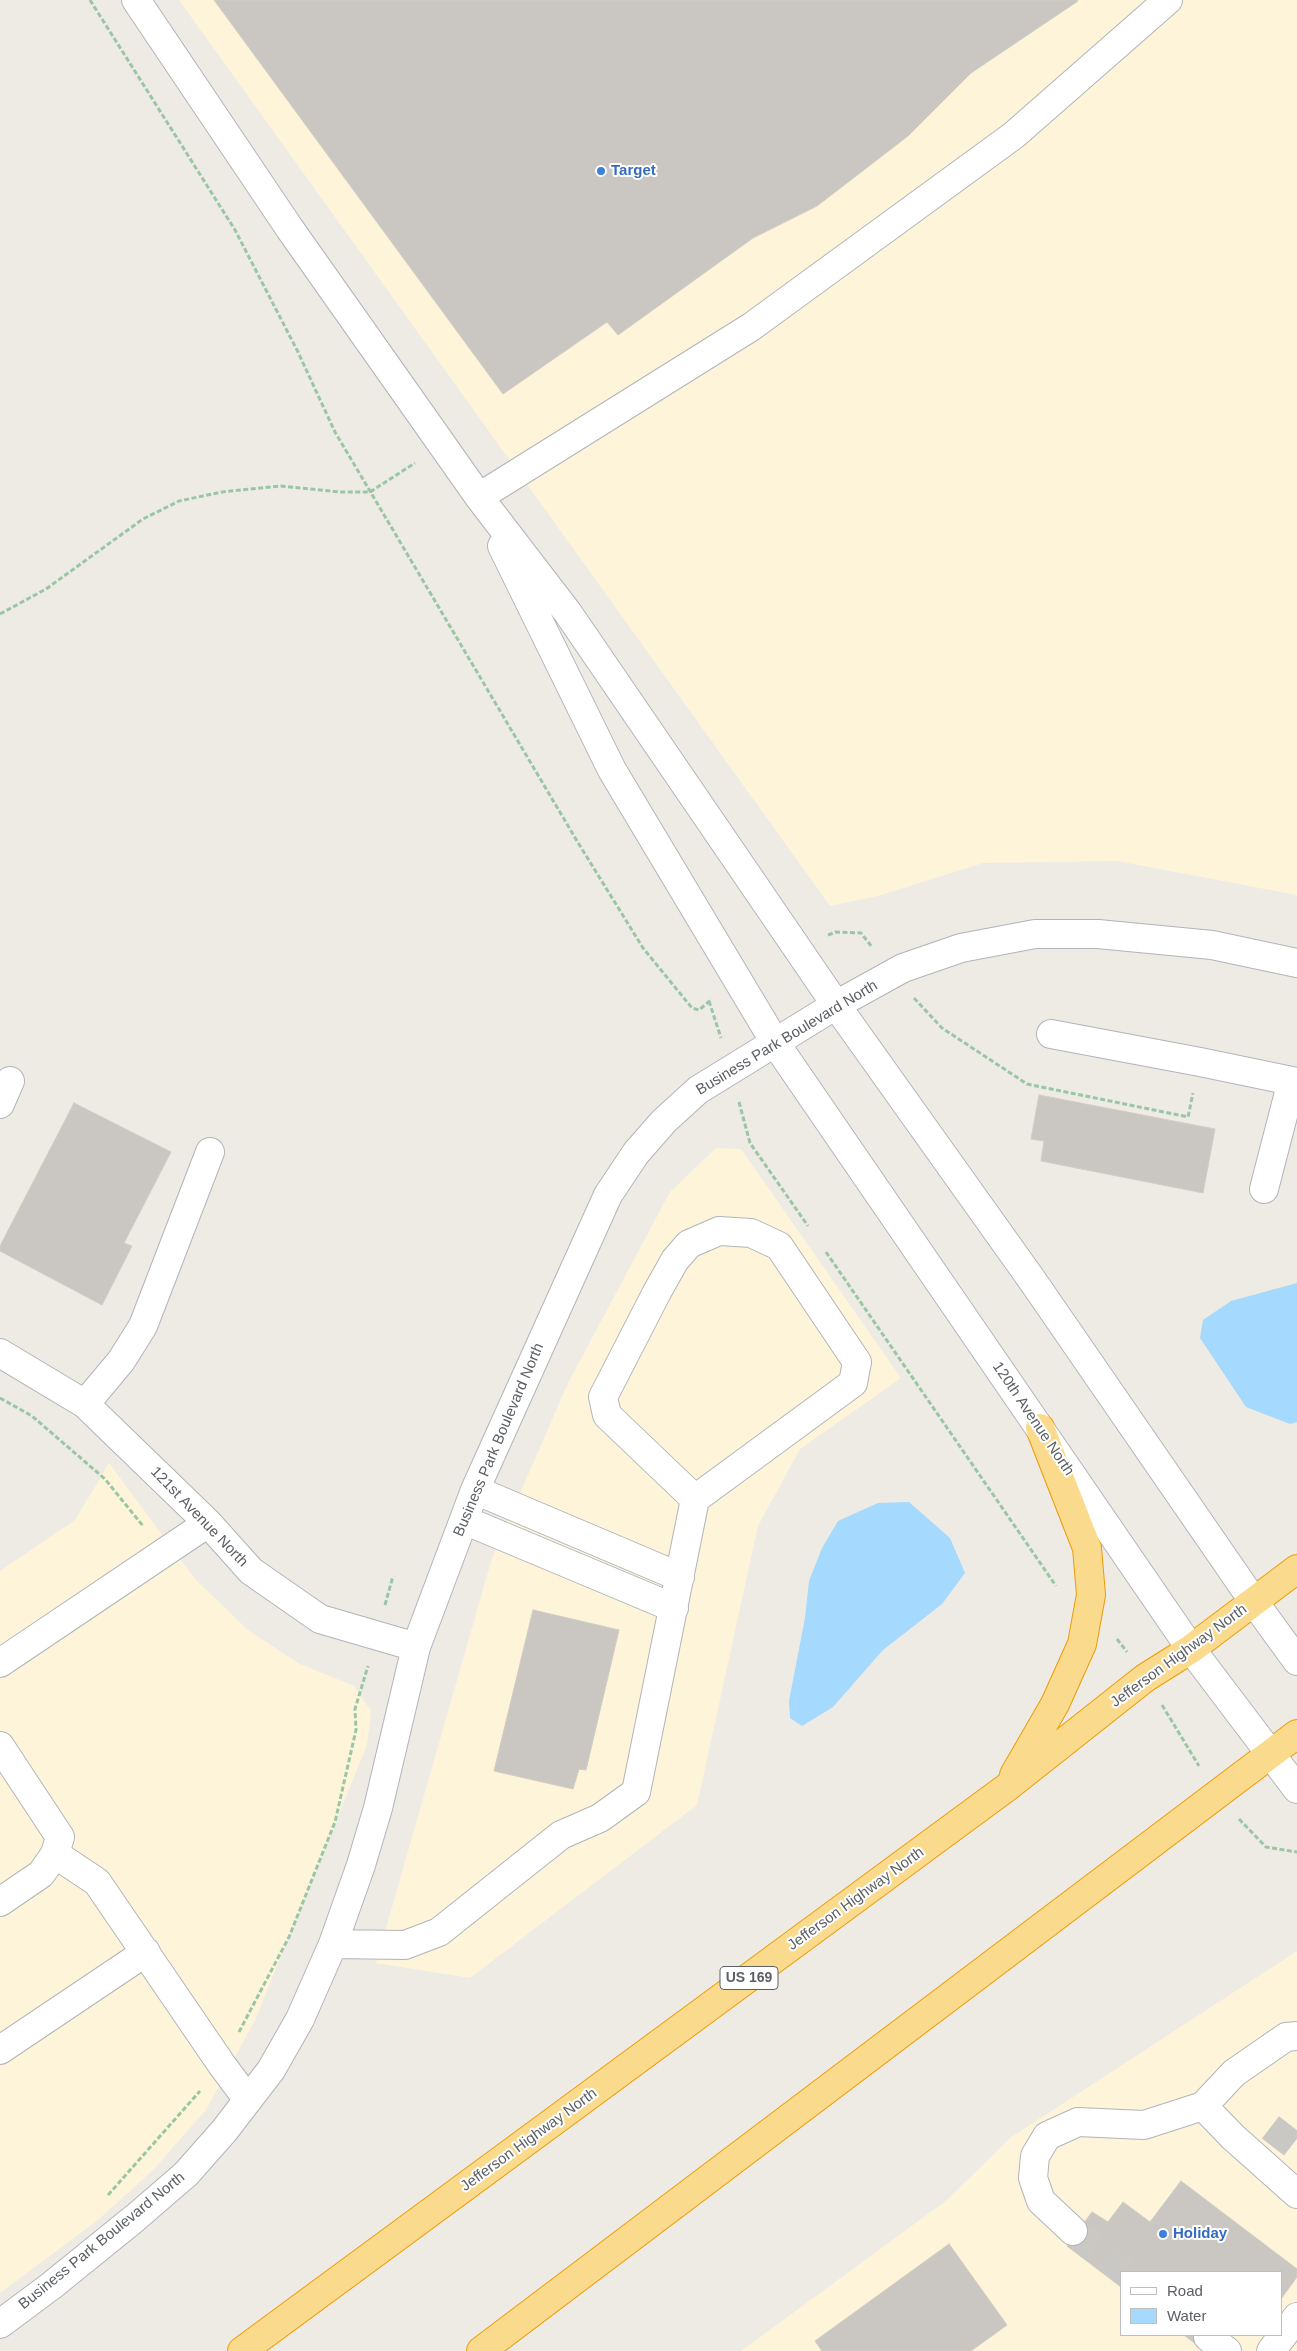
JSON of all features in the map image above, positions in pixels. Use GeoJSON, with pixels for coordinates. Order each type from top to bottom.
{"type":"FeatureCollection","features":[{"type":"Feature","properties":{"kind":"highway"},"geometry":{"type":"LineString","coordinates":[[1006,1788],[1055,1704],[1082,1644],[1091,1595],[1087,1548],[1040,1428]]}},
{"type":"Feature","properties":{"kind":"highway","name":"Jefferson Highway North"},"geometry":{"type":"LineString","coordinates":[[242,2351],[1006,1788],[1145,1678],[1191,1649],[1297,1569]]}},
{"type":"Feature","properties":{"kind":"highway"},"geometry":{"type":"LineString","coordinates":[[480,2351],[1297,1734]]}},
{"type":"Feature","properties":{"kind":"street"},"geometry":{"type":"LineString","coordinates":[[136,0],[290,229],[479,497],[568,613],[836,1006],[1037,1288],[1254,1602],[1297,1661]]}},
{"type":"Feature","properties":{"kind":"street"},"geometry":{"type":"LineString","coordinates":[[479,497],[758,322],[1014,135],[1168,0]]}},
{"type":"Feature","properties":{"kind":"street","name":"120th Avenue North"},"geometry":{"type":"LineString","coordinates":[[479,497],[612,770],[776,1044],[1191,1649],[1297,1789]]}},
{"type":"Feature","properties":{"kind":"street","name":"Business Park Boulevard North"},"geometry":{"type":"LineString","coordinates":[[0,2324],[66,2274],[186,2174],[271,2070],[300,2019],[333,1944],[361,1865],[378,1808],[416,1646],[475,1490],[608,1195],[636,1153],[664,1121],[698,1090],[836,1006],[903,968],[961,948],[1035,934],[1098,934],[1212,944],[1297,963]]}},
{"type":"Feature","properties":{"kind":"street"},"geometry":{"type":"LineString","coordinates":[[1051,1034],[1294,1082],[1264,1189]]}},
{"type":"Feature","properties":{"kind":"street"},"geometry":{"type":"LineString","coordinates":[[85,1404],[120,1361],[143,1326],[210,1152]]}},
{"type":"Feature","properties":{"kind":"street"},"geometry":{"type":"LineString","coordinates":[[333,1944],[405,1945],[439,1932],[561,1836],[600,1818],[636,1792],[695,1499],[853,1383],[857,1362],[779,1246],[751,1233],[718,1231],[689,1244],[675,1260],[657,1292],[604,1397],[607,1415],[695,1499]]}},
{"type":"Feature","properties":{"kind":"street","name":"121st Avenue North"},"geometry":{"type":"LineString","coordinates":[[0,1353],[85,1404],[208,1523],[251,1571],[320,1619],[416,1646]]}},
{"type":"Feature","properties":{"kind":"street"},"geometry":{"type":"LineString","coordinates":[[475,1490],[680,1577]]}},
{"type":"Feature","properties":{"kind":"street"},"geometry":{"type":"LineString","coordinates":[[464,1520],[674,1608]]}},
{"type":"Feature","properties":{"kind":"street"},"geometry":{"type":"LineString","coordinates":[[0,1663],[208,1523]]}},
{"type":"Feature","properties":{"kind":"street"},"geometry":{"type":"LineString","coordinates":[[0,1746],[60,1837],[55,1854],[41,1874],[0,1902]]}},
{"type":"Feature","properties":{"kind":"street"},"geometry":{"type":"LineString","coordinates":[[55,1854],[97,1882],[248,2100]]}},
{"type":"Feature","properties":{"kind":"street"},"geometry":{"type":"LineString","coordinates":[[0,2050],[146,1952]]}},
{"type":"Feature","properties":{"kind":"street"},"geometry":{"type":"LineString","coordinates":[[1073,2231],[1042,2201],[1033,2178],[1035,2156],[1047,2136],[1078,2122],[1144,2125],[1203,2106],[1234,2073],[1286,2037],[1297,2036]]}},
{"type":"Feature","properties":{"kind":"street"},"geometry":{"type":"LineString","coordinates":[[1203,2106],[1267,2155],[1297,2194]]}},
{"type":"Feature","properties":{"kind":"street"},"geometry":{"type":"LineString","coordinates":[[1282,2336],[1297,2317]]}},
{"type":"Feature","properties":{"kind":"street"},"geometry":{"type":"LineString","coordinates":[[1270,2351],[1282,2336]]}},
{"type":"Feature","properties":{"kind":"path"},"geometry":{"type":"LineString","coordinates":[[90,0],[235,230],[298,352],[335,432],[577,841],[643,948],[692,1008],[698,1010],[709,1000]]}},
{"type":"Feature","properties":{"kind":"path"},"geometry":{"type":"LineString","coordinates":[[0,614],[46,589],[143,519],[180,500],[222,492],[281,486],[341,492],[370,492],[442,445]]}},
{"type":"Feature","properties":{"kind":"path"},"geometry":{"type":"LineString","coordinates":[[942,1028],[1027,1084],[1188,1117],[1200,1062]]}},
{"type":"Feature","properties":{"kind":"path"},"geometry":{"type":"LineString","coordinates":[[750,1142],[812,1232]]}},
{"type":"Feature","properties":{"kind":"path"},"geometry":{"type":"LineString","coordinates":[[823,1248],[1015,1524],[1054,1584],[1108,1627],[1145,1678],[1217,1795],[1266,1847],[1297,1852]]}},
{"type":"Feature","properties":{"kind":"path"},"geometry":{"type":"LineString","coordinates":[[0,1398],[32,1416],[105,1478],[162,1553]]}},
{"type":"Feature","properties":{"kind":"shaded area"},"geometry":{"type":"Polygon","coordinates":[[[179,0],[1297,0],[1297,895],[1117,861],[983,863],[878,896],[830,906],[179,0]]]}},
{"type":"Feature","properties":{"kind":"shaded area"},"geometry":{"type":"Polygon","coordinates":[[[716,1148],[741,1149],[901,1378],[800,1449],[758,1526],[697,1805],[470,1978],[376,1963],[492,1558],[568,1383],[670,1192],[716,1148]]]}},
{"type":"Feature","properties":{"kind":"shaded area"},"geometry":{"type":"Polygon","coordinates":[[[109,1463],[195,1579],[248,1630],[298,1663],[354,1686],[371,1711],[367,1745],[255,2020],[206,2110],[153,2170],[98,2220],[0,2293],[0,1571],[75,1520],[109,1463]]]}},
{"type":"Feature","properties":{"kind":"shaded area"},"geometry":{"type":"Polygon","coordinates":[[[1297,1951],[1297,2351],[741,2351],[947,2200],[1010,2138],[1297,1951]]]}},
{"type":"Feature","properties":{"kind":"water"},"geometry":{"type":"Polygon","coordinates":[[[1297,1283],[1297,1422],[1290,1424],[1246,1407],[1200,1338],[1203,1320],[1231,1301],[1297,1283]]]}},
{"type":"Feature","properties":{"kind":"water"},"geometry":{"type":"Polygon","coordinates":[[[909,1502],[950,1538],[965,1573],[942,1604],[883,1650],[833,1707],[802,1726],[790,1718],[789,1701],[805,1618],[809,1581],[822,1548],[838,1521],[878,1503],[909,1502]]]}},
{"type":"Feature","properties":{"kind":"building","name":"Target"},"geometry":{"type":"Polygon","coordinates":[[[214,0],[1078,1],[971,73],[908,136],[817,206],[753,238],[618,335],[607,322],[503,394],[214,0]]]}},
{"type":"Feature","properties":{"kind":"building"},"geometry":{"type":"Polygon","coordinates":[[[1039,1095],[1215,1129],[1203,1193],[1041,1161],[1044,1141],[1031,1139],[1039,1095]]]}},
{"type":"Feature","properties":{"kind":"building"},"geometry":{"type":"Polygon","coordinates":[[[74,1103],[171,1152],[124,1243],[132,1246],[102,1305],[0,1251],[0,1246],[74,1103]]]}},
{"type":"Feature","properties":{"kind":"building"},"geometry":{"type":"Polygon","coordinates":[[[533,1610],[619,1630],[586,1770],[579,1769],[573,1789],[494,1771],[533,1610]]]}},
{"type":"Feature","properties":{"kind":"building","name":"Holiday"},"geometry":{"type":"Polygon","coordinates":[[[1181,2181],[1297,2269],[1297,2277],[1282,2298],[1282,2271],[1120,2271],[1120,2286],[1067,2246],[1092,2212],[1108,2222],[1123,2202],[1150,2222],[1181,2181]]]}},
{"type":"Feature","properties":{"kind":"building"},"geometry":{"type":"Polygon","coordinates":[[[949,2244],[1007,2325],[971,2351],[822,2351],[815,2341],[949,2244]]]}},
{"type":"Feature","properties":{"kind":"building"},"geometry":{"type":"Polygon","coordinates":[[[1185,2336],[1204,2336],[1197,2345],[1185,2336]]]}},
{"type":"Feature","properties":{"kind":"tunnel"},"geometry":{"type":"LineString","coordinates":[[1273,2147],[1297,2116]]}},
{"type":"Feature","properties":{"kind":"tunnel"},"geometry":{"type":"LineString","coordinates":[[1073,2231],[1124,2271]]}},
{"type":"Feature","properties":{"kind":"place","name":"Target"},"geometry":{"type":"Point","coordinates":[601,171]}},
{"type":"Feature","properties":{"kind":"place","name":"Holiday"},"geometry":{"type":"Point","coordinates":[1163,2234]}}]}
